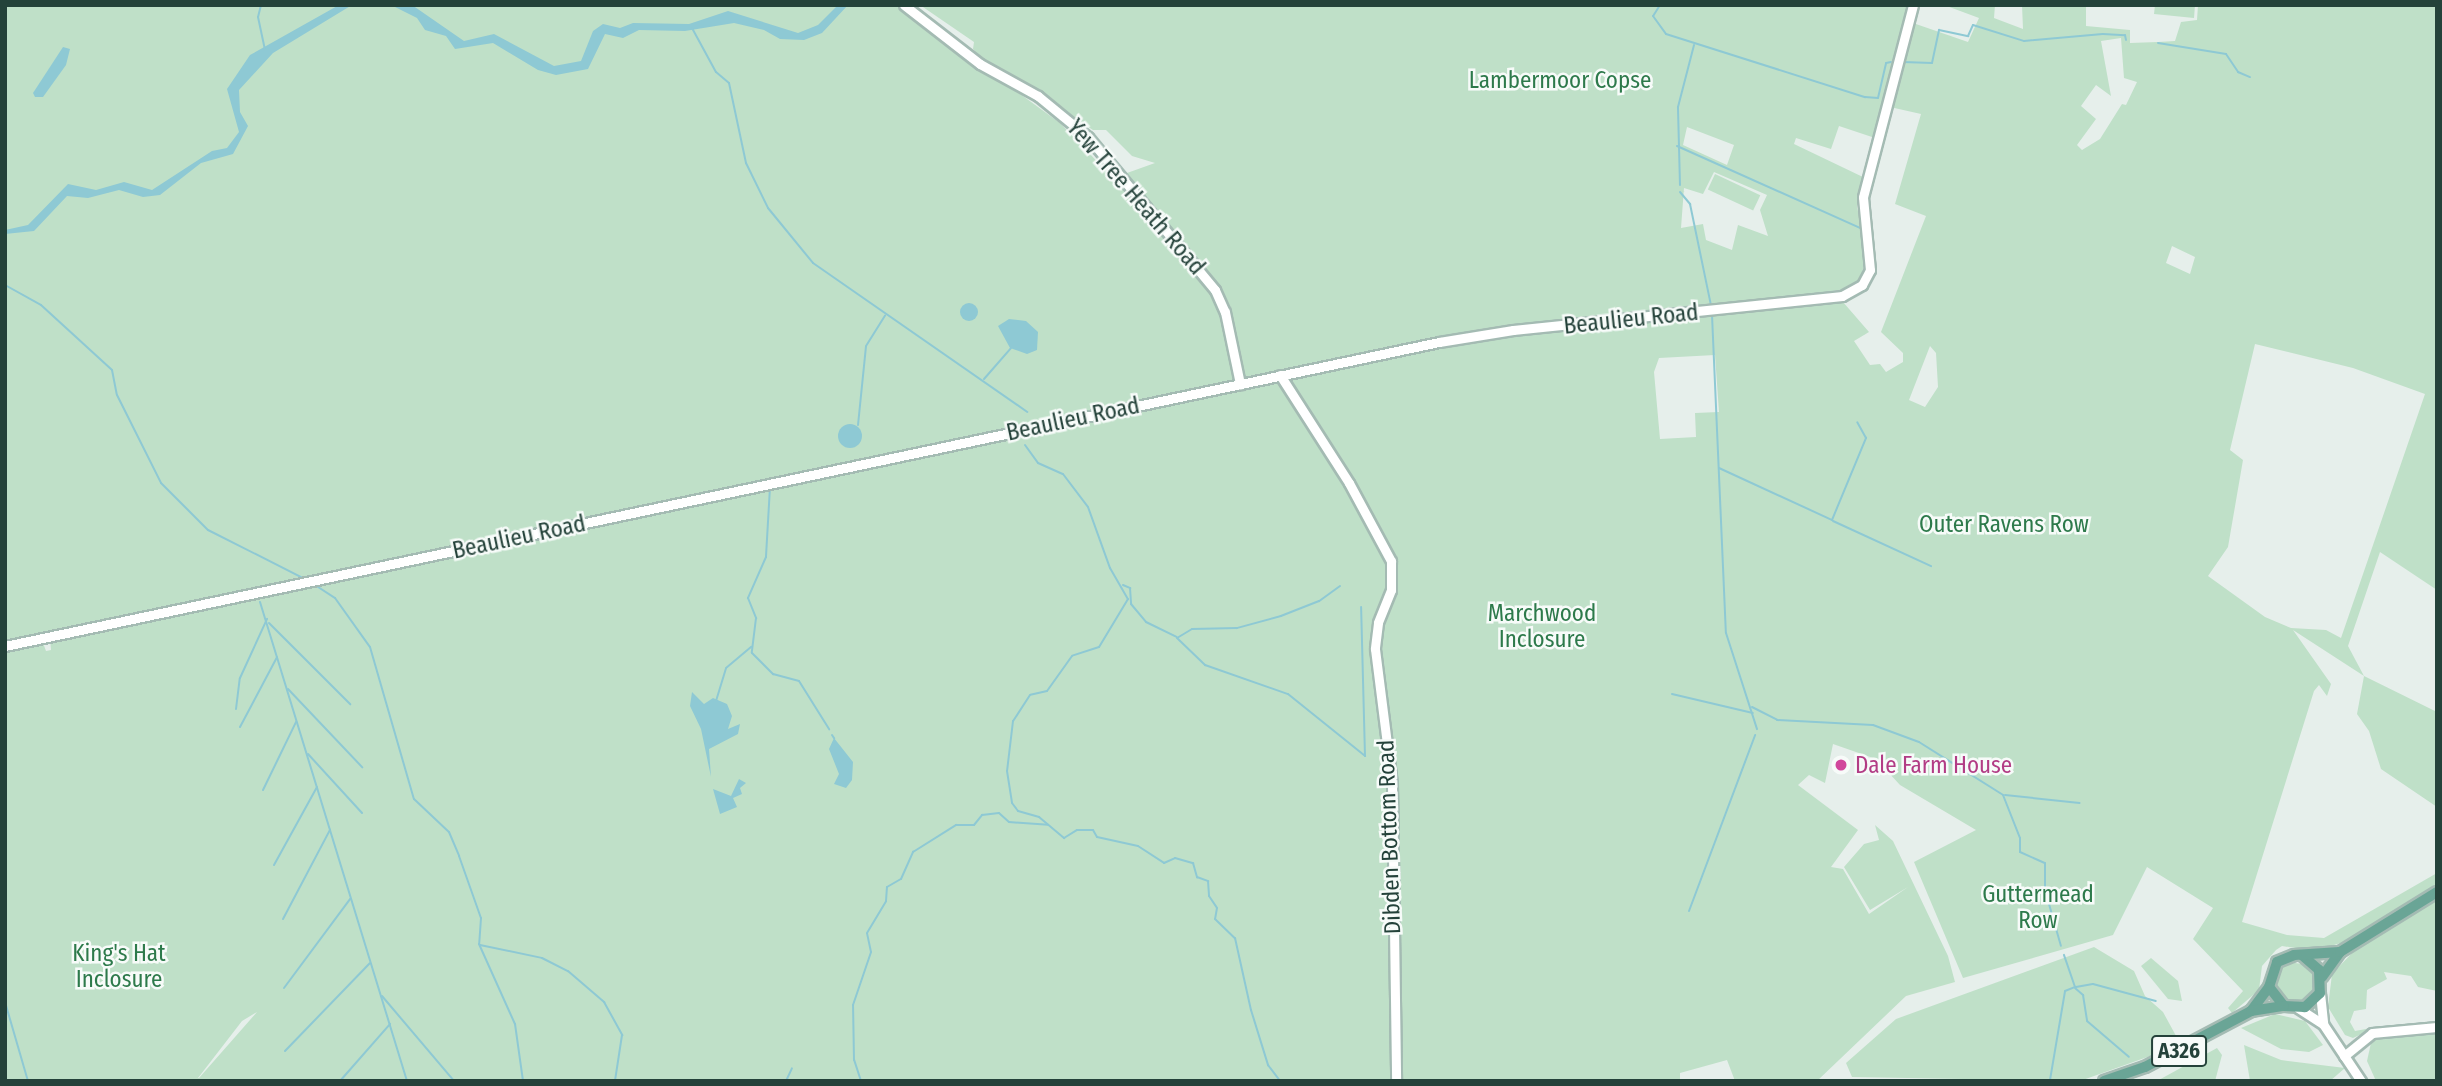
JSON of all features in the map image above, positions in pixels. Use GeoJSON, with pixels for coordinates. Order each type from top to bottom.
{"type":"FeatureCollection","features":[{"type":"Feature","properties":{"kind":"main road"},"geometry":{"type":"LineString","coordinates":[[2340,952],[2277,962],[2269,987],[2284,1006],[2298,1008],[2311,1003],[2320,993],[2322,977],[2340,952],[2437,892]]}},
{"type":"Feature","properties":{"kind":"main road"},"geometry":{"type":"LineString","coordinates":[[2303,956],[2315,964],[2322,977]]}},
{"type":"Feature","properties":{"kind":"main road","name":"A326"},"geometry":{"type":"LineString","coordinates":[[2251,1011],[2269,987]]}},
{"type":"Feature","properties":{"kind":"main road","name":"A326"},"geometry":{"type":"LineString","coordinates":[[2104,1081],[2145,1067],[2251,1011],[2284,1006]]}},
{"type":"Feature","properties":{"kind":"street","name":"Yew Tree Heath Road"},"geometry":{"type":"LineString","coordinates":[[904,5],[980,64],[1038,96],[1088,137],[1215,290],[1225,312],[1240,384]]}},
{"type":"Feature","properties":{"kind":"street","name":"Beaulieu Road"},"geometry":{"type":"LineString","coordinates":[[5,646],[1280,375],[1487,334],[1816,300],[1853,292],[1870,270],[1863,197],[1913,5]]}},
{"type":"Feature","properties":{"kind":"street","name":"Dibden Bottom Road"},"geometry":{"type":"LineString","coordinates":[[1280,375],[1377,532],[1393,573],[1375,649],[1392,784],[1396,1081]]}},
{"type":"Feature","properties":{"kind":"street"},"geometry":{"type":"LineString","coordinates":[[2320,993],[2323,1024]]}},
{"type":"Feature","properties":{"kind":"street"},"geometry":{"type":"LineString","coordinates":[[2298,1008],[2323,1024],[2361,1081]]}},
{"type":"Feature","properties":{"kind":"street"},"geometry":{"type":"LineString","coordinates":[[2344,1056],[2372,1033],[2437,1027]]}},
{"type":"Feature","properties":{"kind":"green space"},"geometry":{"type":"Polygon","coordinates":[[[5,5],[898,5],[1060,123],[1113,178],[1155,163],[1132,156],[1106,130],[1093,130],[983,60],[973,49],[974,42],[920,5],[1909,5],[1875,138],[1839,126],[1831,149],[1796,138],[1794,144],[1865,178],[1857,206],[1866,252],[1861,280],[1850,288],[1816,294],[1663,313],[1647,311],[1645,321],[1843,302],[1869,332],[1854,341],[1870,365],[1880,364],[1886,372],[1903,362],[1903,353],[1881,332],[1926,216],[1895,204],[1921,114],[1890,107],[1913,23],[1968,42],[1979,18],[1944,5],[1995,5],[1994,18],[2023,29],[2022,5],[2086,5],[2086,26],[2130,30],[2130,43],[2175,41],[2181,22],[2197,20],[2198,5],[2437,5],[2437,590],[2380,552],[2348,646],[2364,676],[2293,630],[2331,684],[2327,696],[2319,685],[2314,691],[2242,922],[2287,935],[2324,938],[2437,873],[2437,890],[2350,940],[2315,951],[2282,946],[2262,966],[2259,990],[2232,1013],[2228,1008],[2243,991],[2193,939],[2213,908],[2147,867],[2113,935],[1963,978],[1914,862],[1976,830],[1900,785],[1876,759],[1833,744],[1825,783],[1809,775],[1798,785],[1858,830],[1831,867],[1843,869],[1869,914],[1908,887],[1870,910],[1844,867],[1864,844],[1879,840],[1875,825],[1893,841],[1948,956],[1955,982],[1906,996],[1817,1081],[1735,1081],[1727,1060],[1680,1073],[1680,1081],[5,1081],[5,648],[42,640],[46,651],[51,650],[50,638],[1099,416],[1087,411],[1054,422],[993,431],[5,643],[5,5]],[[2121,38],[2101,41],[2111,96],[2096,85],[2081,106],[2096,119],[2077,145],[2082,150],[2100,139],[2122,104],[2126,105],[2137,82],[2124,78],[2121,38]],[[1687,127],[1683,145],[1727,165],[1734,145],[1687,127]],[[1714,172],[1703,194],[1684,188],[1681,228],[1703,224],[1706,240],[1732,250],[1738,225],[1768,236],[1760,210],[1767,195],[1714,172]],[[2172,246],[2166,263],[2190,274],[2195,257],[2172,246]],[[2255,344],[2230,450],[2243,460],[2228,547],[2208,576],[2265,617],[2291,628],[2326,630],[2341,638],[2425,394],[2353,368],[2255,344]],[[1930,346],[1909,400],[1925,407],[1938,387],[1936,353],[1930,346]],[[1715,355],[1659,358],[1654,372],[1660,439],[1696,437],[1695,413],[1719,412],[1715,355]],[[257,1012],[242,1021],[199,1078],[257,1012]]]}},
{"type":"Feature","properties":{"kind":"green space"},"geometry":{"type":"Polygon","coordinates":[[[2155,5],[2195,5],[2194,18],[2154,14],[2155,5]]]}},
{"type":"Feature","properties":{"kind":"green space"},"geometry":{"type":"Polygon","coordinates":[[[1715,174],[1760,195],[1753,211],[1708,189],[1715,174]]]}},
{"type":"Feature","properties":{"kind":"green space"},"geometry":{"type":"Polygon","coordinates":[[[2364,676],[2437,712],[2437,807],[2381,769],[2369,731],[2357,714],[2364,676]]]}},
{"type":"Feature","properties":{"kind":"green space"},"geometry":{"type":"Polygon","coordinates":[[[2437,900],[2437,991],[2418,987],[2411,976],[2384,972],[2387,979],[2367,990],[2366,1009],[2354,1011],[2350,1022],[2355,1031],[2377,1027],[2353,1038],[2345,1035],[2328,1007],[2332,974],[2353,952],[2437,900]]]}},
{"type":"Feature","properties":{"kind":"green space"},"geometry":{"type":"Polygon","coordinates":[[[2094,947],[2134,971],[2145,996],[2163,1012],[2181,1045],[2080,1081],[1852,1077],[1846,1063],[1896,1019],[2094,947]]]}},
{"type":"Feature","properties":{"kind":"green space"},"geometry":{"type":"Polygon","coordinates":[[[2151,958],[2178,981],[2182,1001],[2168,999],[2141,966],[2151,958]]]}},
{"type":"Feature","properties":{"kind":"green space"},"geometry":{"type":"Polygon","coordinates":[[[2295,963],[2309,969],[2315,983],[2309,997],[2295,1003],[2281,997],[2275,983],[2281,969],[2295,963]]]}},
{"type":"Feature","properties":{"kind":"green space"},"geometry":{"type":"Polygon","coordinates":[[[2275,1014],[2305,1021],[2323,1045],[2309,1052],[2281,1049],[2241,1028],[2275,1014]]]}},
{"type":"Feature","properties":{"kind":"green space"},"geometry":{"type":"Polygon","coordinates":[[[2437,1034],[2437,1081],[2376,1081],[2367,1061],[2371,1043],[2379,1038],[2437,1034]]]}},
{"type":"Feature","properties":{"kind":"green space"},"geometry":{"type":"Polygon","coordinates":[[[2244,1045],[2281,1060],[2345,1068],[2330,1081],[2250,1081],[2244,1045]]]}},
{"type":"Feature","properties":{"kind":"green space"},"geometry":{"type":"Polygon","coordinates":[[[2217,1048],[2222,1055],[2215,1081],[2157,1081],[2217,1048]]]}},
{"type":"Feature","properties":{"kind":"water"},"geometry":{"type":"Polygon","coordinates":[[[339,5],[352,5],[273,53],[239,90],[240,112],[248,126],[233,154],[201,163],[160,195],[143,197],[119,190],[88,198],[67,196],[34,231],[5,234],[5,230],[28,225],[68,184],[96,190],[124,182],[152,190],[212,151],[227,148],[239,132],[227,89],[250,55],[339,5]]]}},
{"type":"Feature","properties":{"kind":"water"},"geometry":{"type":"Polygon","coordinates":[[[391,5],[412,5],[464,41],[494,34],[554,66],[581,61],[593,31],[603,24],[620,28],[633,23],[689,24],[728,11],[798,33],[818,25],[838,5],[848,5],[822,33],[804,40],[780,39],[764,30],[734,23],[685,31],[639,30],[623,38],[605,34],[588,69],[556,75],[538,70],[493,43],[455,49],[446,36],[425,30],[417,18],[391,5]]]}},
{"type":"Feature","properties":{"kind":"water"},"geometry":{"type":"Polygon","coordinates":[[[63,47],[70,49],[66,65],[43,97],[35,97],[33,93],[63,47]]]}},
{"type":"Feature","properties":{"kind":"water"},"geometry":{"type":"Polygon","coordinates":[[[969,303],[975,306],[978,312],[975,318],[969,321],[963,318],[960,312],[963,306],[969,303]]]}},
{"type":"Feature","properties":{"kind":"water"},"geometry":{"type":"Polygon","coordinates":[[[1009,319],[1026,321],[1038,332],[1037,350],[1027,354],[1010,348],[998,326],[1009,319]]]}},
{"type":"Feature","properties":{"kind":"water"},"geometry":{"type":"Polygon","coordinates":[[[850,424],[859,427],[862,436],[859,445],[850,448],[841,445],[838,436],[841,427],[850,424]]]}},
{"type":"Feature","properties":{"kind":"water"},"geometry":{"type":"Polygon","coordinates":[[[692,692],[704,704],[713,698],[727,704],[732,716],[728,729],[740,724],[738,734],[709,749],[711,777],[701,729],[690,706],[692,692]]]}},
{"type":"Feature","properties":{"kind":"water"},"geometry":{"type":"Polygon","coordinates":[[[834,738],[853,762],[852,780],[846,788],[834,784],[839,774],[829,749],[834,738]]]}},
{"type":"Feature","properties":{"kind":"water"},"geometry":{"type":"Polygon","coordinates":[[[739,779],[746,783],[740,788],[742,794],[733,798],[737,807],[720,814],[713,789],[731,796],[739,779]]]}},
{"type":"Feature","properties":{"kind":"waterway"},"geometry":{"type":"LineString","coordinates":[[261,5],[258,17],[265,49]]}},
{"type":"Feature","properties":{"kind":"waterway"},"geometry":{"type":"LineString","coordinates":[[1660,5],[1653,16],[1666,34],[1865,97],[1878,98],[1886,63],[1891,62]]}},
{"type":"Feature","properties":{"kind":"waterway"},"geometry":{"type":"LineString","coordinates":[[1903,62],[1932,63],[1939,30],[1968,36],[1973,25],[2024,41],[2103,34],[2125,35],[2126,40]]}},
{"type":"Feature","properties":{"kind":"waterway"},"geometry":{"type":"LineString","coordinates":[[692,28],[716,72],[729,83],[746,163],[768,208],[813,263],[1027,412]]}},
{"type":"Feature","properties":{"kind":"waterway"},"geometry":{"type":"LineString","coordinates":[[2158,43],[2226,54],[2238,72],[2250,77]]}},
{"type":"Feature","properties":{"kind":"waterway"},"geometry":{"type":"LineString","coordinates":[[1680,185],[1678,107],[1694,45]]}},
{"type":"Feature","properties":{"kind":"waterway"},"geometry":{"type":"LineString","coordinates":[[1677,146],[1860,228]]}},
{"type":"Feature","properties":{"kind":"waterway"},"geometry":{"type":"LineString","coordinates":[[1680,192],[1690,204],[1711,305]]}},
{"type":"Feature","properties":{"kind":"waterway"},"geometry":{"type":"LineString","coordinates":[[5,285],[41,305],[112,370],[117,395],[161,483],[208,530],[303,578]]}},
{"type":"Feature","properties":{"kind":"waterway"},"geometry":{"type":"LineString","coordinates":[[1712,315],[1726,633],[1757,729]]}},
{"type":"Feature","properties":{"kind":"waterway"},"geometry":{"type":"LineString","coordinates":[[858,425],[866,346],[885,316]]}},
{"type":"Feature","properties":{"kind":"waterway"},"geometry":{"type":"LineString","coordinates":[[984,379],[1011,348]]}},
{"type":"Feature","properties":{"kind":"waterway"},"geometry":{"type":"LineString","coordinates":[[1719,468],[1832,520],[1866,438],[1857,422]]}},
{"type":"Feature","properties":{"kind":"waterway"},"geometry":{"type":"LineString","coordinates":[[1025,445],[1038,463],[1063,474],[1088,507],[1110,568],[1128,599],[1099,647],[1072,656],[1047,691],[1030,695],[1013,721],[1007,771],[1012,803],[1018,811],[1039,817],[1064,838],[1077,830],[1093,830],[1097,837],[1138,846],[1164,863],[1175,858],[1193,863],[1197,877],[1208,881],[1209,896],[1217,908],[1215,919],[1235,938],[1251,1010],[1268,1065],[1280,1081]]}},
{"type":"Feature","properties":{"kind":"waterway"},"geometry":{"type":"LineString","coordinates":[[770,487],[766,557],[748,598],[756,618],[752,653],[773,674],[799,681],[829,729]]}},
{"type":"Feature","properties":{"kind":"waterway"},"geometry":{"type":"LineString","coordinates":[[1833,521],[1931,566]]}},
{"type":"Feature","properties":{"kind":"waterway"},"geometry":{"type":"LineString","coordinates":[[315,585],[335,598],[370,647],[414,799],[449,832],[481,918],[479,944],[515,1024],[523,1081]]}},
{"type":"Feature","properties":{"kind":"waterway"},"geometry":{"type":"LineString","coordinates":[[1123,585],[1130,588],[1131,604],[1146,622],[1177,637]]}},
{"type":"Feature","properties":{"kind":"waterway"},"geometry":{"type":"LineString","coordinates":[[1340,586],[1319,601],[1281,616],[1237,628],[1192,629],[1177,638],[1205,665],[1288,694],[1365,756],[1361,607]]}},
{"type":"Feature","properties":{"kind":"waterway"},"geometry":{"type":"LineString","coordinates":[[260,602],[407,1081]]}},
{"type":"Feature","properties":{"kind":"waterway"},"geometry":{"type":"LineString","coordinates":[[236,709],[240,678],[267,619]]}},
{"type":"Feature","properties":{"kind":"waterway"},"geometry":{"type":"LineString","coordinates":[[269,623],[350,704]]}},
{"type":"Feature","properties":{"kind":"waterway"},"geometry":{"type":"LineString","coordinates":[[716,701],[726,668],[751,647]]}},
{"type":"Feature","properties":{"kind":"waterway"},"geometry":{"type":"LineString","coordinates":[[240,727],[277,657]]}},
{"type":"Feature","properties":{"kind":"waterway"},"geometry":{"type":"LineString","coordinates":[[288,689],[362,767]]}},
{"type":"Feature","properties":{"kind":"waterway"},"geometry":{"type":"LineString","coordinates":[[1672,694],[1753,713]]}},
{"type":"Feature","properties":{"kind":"waterway"},"geometry":{"type":"LineString","coordinates":[[1752,707],[1777,720],[1873,725],[1919,742],[2003,795],[2020,838],[2020,852],[2045,863],[2045,890],[2061,946]]}},
{"type":"Feature","properties":{"kind":"waterway"},"geometry":{"type":"LineString","coordinates":[[263,790],[296,722]]}},
{"type":"Feature","properties":{"kind":"waterway"},"geometry":{"type":"LineString","coordinates":[[1689,911],[1755,735]]}},
{"type":"Feature","properties":{"kind":"waterway"},"geometry":{"type":"LineString","coordinates":[[308,754],[362,813]]}},
{"type":"Feature","properties":{"kind":"waterway"},"geometry":{"type":"LineString","coordinates":[[274,865],[317,787]]}},
{"type":"Feature","properties":{"kind":"waterway"},"geometry":{"type":"LineString","coordinates":[[2005,795],[2080,803]]}},
{"type":"Feature","properties":{"kind":"waterway"},"geometry":{"type":"LineString","coordinates":[[861,1081],[854,1060],[853,1005],[871,952],[867,933],[886,901],[887,887],[901,879],[913,852],[956,825],[974,825],[982,815],[999,813],[1009,822],[1048,825]]}},
{"type":"Feature","properties":{"kind":"waterway"},"geometry":{"type":"LineString","coordinates":[[283,919],[330,830]]}},
{"type":"Feature","properties":{"kind":"waterway"},"geometry":{"type":"LineString","coordinates":[[284,988],[350,899]]}},
{"type":"Feature","properties":{"kind":"waterway"},"geometry":{"type":"LineString","coordinates":[[480,945],[542,958],[568,971],[604,1002],[622,1035],[615,1081]]}},
{"type":"Feature","properties":{"kind":"waterway"},"geometry":{"type":"LineString","coordinates":[[2050,1080],[2065,991],[2075,987],[2064,955]]}},
{"type":"Feature","properties":{"kind":"waterway"},"geometry":{"type":"LineString","coordinates":[[285,1051],[370,963]]}},
{"type":"Feature","properties":{"kind":"waterway"},"geometry":{"type":"LineString","coordinates":[[2076,987],[2093,984],[2156,1001]]}},
{"type":"Feature","properties":{"kind":"waterway"},"geometry":{"type":"LineString","coordinates":[[2075,988],[2083,995],[2087,1021],[2129,1057]]}},
{"type":"Feature","properties":{"kind":"waterway"},"geometry":{"type":"LineString","coordinates":[[382,996],[454,1081]]}},
{"type":"Feature","properties":{"kind":"waterway"},"geometry":{"type":"LineString","coordinates":[[5,1002],[28,1081]]}},
{"type":"Feature","properties":{"kind":"waterway"},"geometry":{"type":"LineString","coordinates":[[340,1081],[390,1024]]}},
{"type":"Feature","properties":{"kind":"waterway"},"geometry":{"type":"LineString","coordinates":[[786,1081],[792,1068]]}},
{"type":"Feature","properties":{"kind":"place","name":"Dale Farm House"},"geometry":{"type":"Point","coordinates":[1841,765]}},
{"type":"Feature","properties":{"kind":"park label","name":"Lambermoor Copse"},"geometry":{"type":"Point","coordinates":[1560,80]}},
{"type":"Feature","properties":{"kind":"park label","name":"Outer Ravens Row"},"geometry":{"type":"Point","coordinates":[2004,524]}},
{"type":"Feature","properties":{"kind":"park label","name":"Marchwood Inclosure"},"geometry":{"type":"Point","coordinates":[1542,626]}},
{"type":"Feature","properties":{"kind":"park label","name":"Guttermead Row"},"geometry":{"type":"Point","coordinates":[2038,907]}},
{"type":"Feature","properties":{"kind":"park label","name":"King's Hat Inclosure"},"geometry":{"type":"Point","coordinates":[119,966]}}]}
